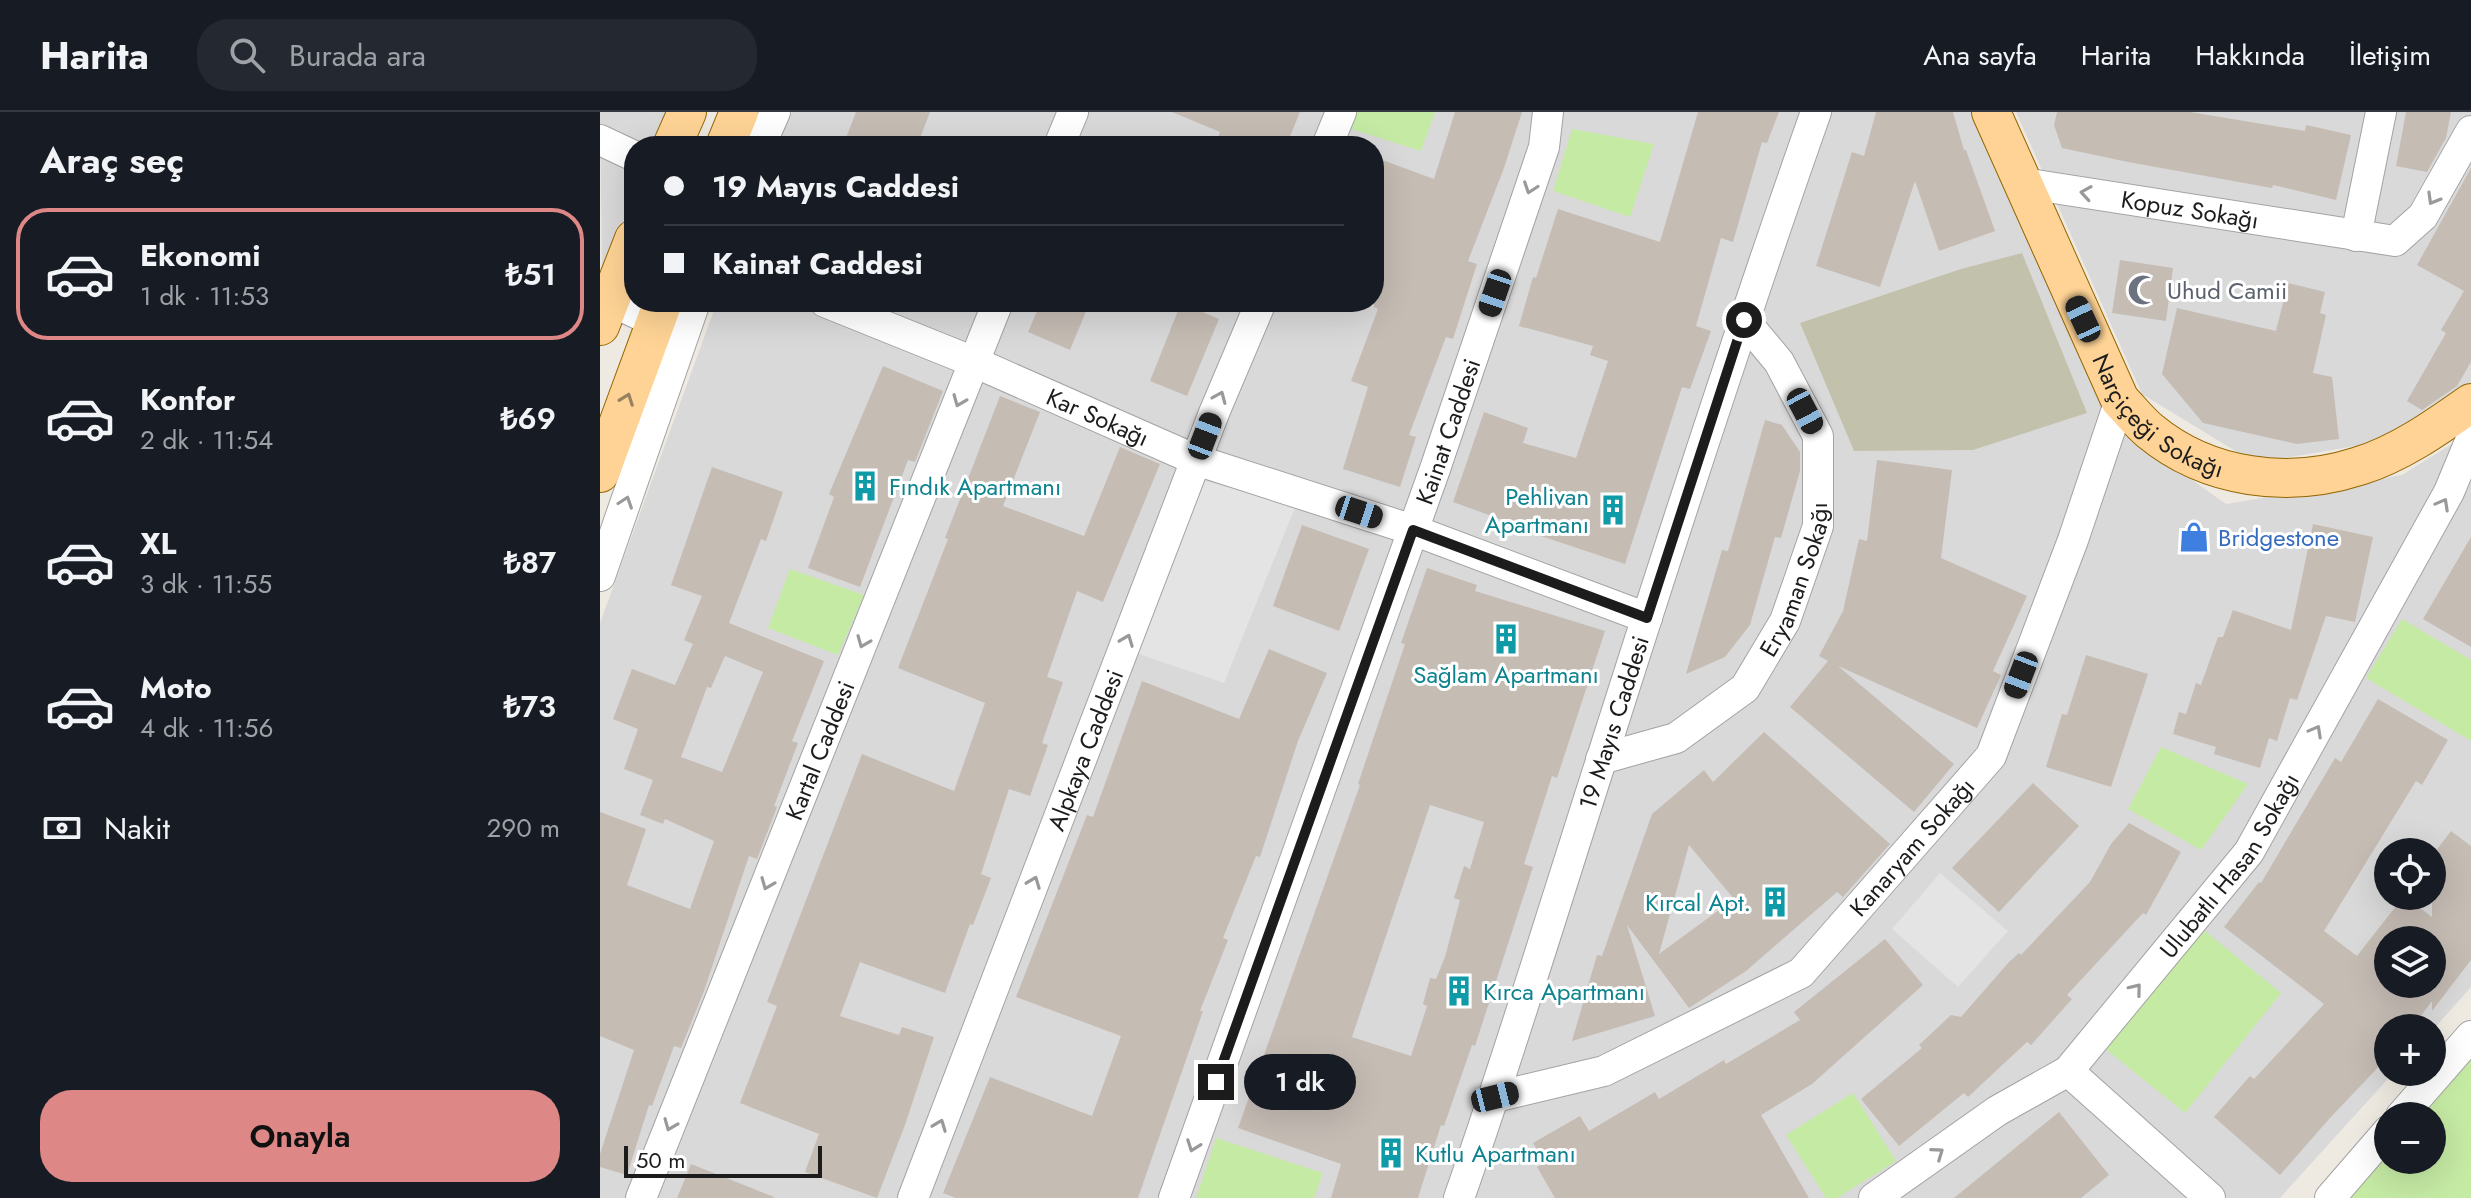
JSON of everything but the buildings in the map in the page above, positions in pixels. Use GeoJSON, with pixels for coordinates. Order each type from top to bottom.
{"type":"FeatureCollection","features":[{"type":"Feature","properties":{"kind":"main road"},"geometry":{"type":"LineString","coordinates":[[676,136],[687,112]]}},
{"type":"Feature","properties":{"kind":"main road"},"geometry":{"type":"LineString","coordinates":[[729,136],[739,112]]}},
{"type":"Feature","properties":{"kind":"main road","name":"Narçiçeği Sokağı"},"geometry":{"type":"LineString","coordinates":[[1991,112],[2120,400],[2151,431],[2191,457],[2243,476],[2305,478],[2360,466],[2427,434],[2471,403]]}},
{"type":"Feature","properties":{"kind":"main road"},"geometry":{"type":"LineString","coordinates":[[603,307],[624,261]]}},
{"type":"Feature","properties":{"kind":"main road"},"geometry":{"type":"LineString","coordinates":[[600,473],[659,312]]}},
{"type":"Feature","properties":{"kind":"street"},"geometry":{"type":"LineString","coordinates":[[764,136],[775,112]]}},
{"type":"Feature","properties":{"kind":"street"},"geometry":{"type":"LineString","coordinates":[[1063,136],[1073,112]]}},
{"type":"Feature","properties":{"kind":"street"},"geometry":{"type":"LineString","coordinates":[[1331,136],[1341,112]]}},
{"type":"Feature","properties":{"kind":"street","name":"Kainat Caddesi"},"geometry":{"type":"LineString","coordinates":[[1174,1198],[1413,530],[1544,147],[1548,112]]}},
{"type":"Feature","properties":{"kind":"street","name":"19 Mayıs Caddesi"},"geometry":{"type":"LineString","coordinates":[[1459,1198],[1495,1097],[1744,320],[1816,112]]}},
{"type":"Feature","properties":{"kind":"street"},"geometry":{"type":"LineString","coordinates":[[2356,236],[2381,112]]}},
{"type":"Feature","properties":{"kind":"street","name":"Kopuz Sokağı"},"geometry":{"type":"LineString","coordinates":[[2022,183],[2395,241],[2423,216],[2471,131]]}},
{"type":"Feature","properties":{"kind":"street"},"geometry":{"type":"LineString","coordinates":[[600,140],[624,151]]}},
{"type":"Feature","properties":{"kind":"street"},"geometry":{"type":"LineString","coordinates":[[603,307],[624,309]]}},
{"type":"Feature","properties":{"kind":"street"},"geometry":{"type":"LineString","coordinates":[[600,576],[692,312]]}},
{"type":"Feature","properties":{"kind":"street","name":"Kar Sokağı"},"geometry":{"type":"LineString","coordinates":[[850,312],[974,362],[1196,460],[1413,530],[1647,618]]}},
{"type":"Feature","properties":{"kind":"street","name":"Kartal Caddesi"},"geometry":{"type":"LineString","coordinates":[[641,1198],[994,312]]}},
{"type":"Feature","properties":{"kind":"street","name":"Alpkaya Caddesi"},"geometry":{"type":"LineString","coordinates":[[913,1198],[1196,460],[1257,312]]}},
{"type":"Feature","properties":{"kind":"street","name":"Eryaman Sokağı"},"geometry":{"type":"LineString","coordinates":[[1601,759],[1676,738],[1745,688],[1785,621],[1818,526],[1818,436],[1779,362],[1744,320]]}},
{"type":"Feature","properties":{"kind":"street","name":"Kanaryam Sokağı"},"geometry":{"type":"LineString","coordinates":[[1495,1097],[1604,1071],[1801,973],[1991,756],[2073,540],[2120,400]]}},
{"type":"Feature","properties":{"kind":"street","name":"Ulubatlı Hasan Sokağı"},"geometry":{"type":"LineString","coordinates":[[1874,1198],[1997,1111],[2068,1071],[2249,852],[2449,492],[2471,439]]}},
{"type":"Feature","properties":{"kind":"street"},"geometry":{"type":"LineString","coordinates":[[2413,1102],[2471,1036]]}},
{"type":"Feature","properties":{"kind":"street"},"geometry":{"type":"LineString","coordinates":[[2068,1071],[2210,1198]]}},
{"type":"Feature","properties":{"kind":"street"},"geometry":{"type":"LineString","coordinates":[[2330,1198],[2374,1147]]}},
{"type":"Feature","properties":{"kind":"shaded area"},"geometry":{"type":"Polygon","coordinates":[[[600,112],[674,112],[663,136],[624,136],[624,224],[602,278],[600,112]]]}},
{"type":"Feature","properties":{"kind":"shaded area"},"geometry":{"type":"Polygon","coordinates":[[[792,112],[1977,112],[2158,456],[2226,504],[2402,475],[2471,432],[2471,987],[2446,1015],[2374,1014],[2374,1086],[2381,1086],[2280,1198],[600,1198],[600,623],[713,312],[1384,312],[1384,136],[779,136],[792,112]]]}},
{"type":"Feature","properties":{"kind":"shaded area"},"geometry":{"type":"Polygon","coordinates":[[[2016,112],[2471,112],[2469,385],[2403,438],[2255,463],[2142,394],[2016,112]]]}},
{"type":"Feature","properties":{"kind":"shaded area"},"geometry":{"type":"Polygon","coordinates":[[[2022,253],[2087,413],[1973,450],[1854,451],[1800,323],[1961,269],[2022,253]]]}},
{"type":"Feature","properties":{"kind":"shaded area"},"geometry":{"type":"Polygon","coordinates":[[[1205,481],[1296,505],[1224,683],[1136,653],[1205,481]]]}},
{"type":"Feature","properties":{"kind":"shaded area"},"geometry":{"type":"Polygon","coordinates":[[[1940,873],[2008,931],[1958,987],[1892,929],[1940,873]]]}},
{"type":"Feature","properties":{"kind":"green space"},"geometry":{"type":"Polygon","coordinates":[[[1354,112],[1435,112],[1421,151],[1384,139],[1384,136],[1348,128],[1354,112]]]}},
{"type":"Feature","properties":{"kind":"green space"},"geometry":{"type":"Polygon","coordinates":[[[1572,129],[1654,144],[1630,217],[1553,191],[1572,129]]]}},
{"type":"Feature","properties":{"kind":"green space"},"geometry":{"type":"Polygon","coordinates":[[[790,569],[864,595],[838,655],[768,628],[790,569]]]}},
{"type":"Feature","properties":{"kind":"green space"},"geometry":{"type":"Polygon","coordinates":[[[2402,619],[2471,660],[2471,741],[2366,678],[2402,619]]]}},
{"type":"Feature","properties":{"kind":"green space"},"geometry":{"type":"Polygon","coordinates":[[[2161,747],[2248,784],[2201,850],[2128,809],[2161,747]]]}},
{"type":"Feature","properties":{"kind":"green space"},"geometry":{"type":"Polygon","coordinates":[[[2194,922],[2281,993],[2185,1113],[2098,1043],[2194,922]]]}},
{"type":"Feature","properties":{"kind":"green space"},"geometry":{"type":"Polygon","coordinates":[[[2471,1052],[2471,1198],[2343,1198],[2374,1163],[2374,1174],[2446,1174],[2446,1102],[2427,1102],[2441,1086],[2446,1086],[2446,1081],[2471,1052]]]}},
{"type":"Feature","properties":{"kind":"green space"},"geometry":{"type":"Polygon","coordinates":[[[1853,1093],[1896,1161],[1837,1198],[1826,1198],[1786,1135],[1853,1093]]]}},
{"type":"Feature","properties":{"kind":"green space"},"geometry":{"type":"Polygon","coordinates":[[[1216,1138],[1323,1173],[1314,1198],[1196,1198],[1216,1138]]]}},
{"type":"Feature","properties":{"kind":"place","name":"Uhud Camii"},"geometry":{"type":"Point","coordinates":[2143,290]}},
{"type":"Feature","properties":{"kind":"place","name":"Fındık Apartmanı"},"geometry":{"type":"Point","coordinates":[865,486]}},
{"type":"Feature","properties":{"kind":"place","name":"Pehlivan Apartmanı"},"geometry":{"type":"Point","coordinates":[1613,510]}},
{"type":"Feature","properties":{"kind":"place","name":"Bridgestone"},"geometry":{"type":"Point","coordinates":[2194,537]}},
{"type":"Feature","properties":{"kind":"place","name":"Sağlam Apartmanı"},"geometry":{"type":"Point","coordinates":[1506,639]}},
{"type":"Feature","properties":{"kind":"place","name":"Kırcal Apt."},"geometry":{"type":"Point","coordinates":[1775,902]}},
{"type":"Feature","properties":{"kind":"place","name":"Kırca Apartmanı"},"geometry":{"type":"Point","coordinates":[1459,991]}},
{"type":"Feature","properties":{"kind":"place","name":"Kutlu Apartmanı"},"geometry":{"type":"Point","coordinates":[1391,1153]}},
{"type":"Feature","properties":{"kind":"route"},"geometry":{"type":"LineString","coordinates":[[1216,1082],[1413,530],[1647,618],[1744,320]]}}]}
